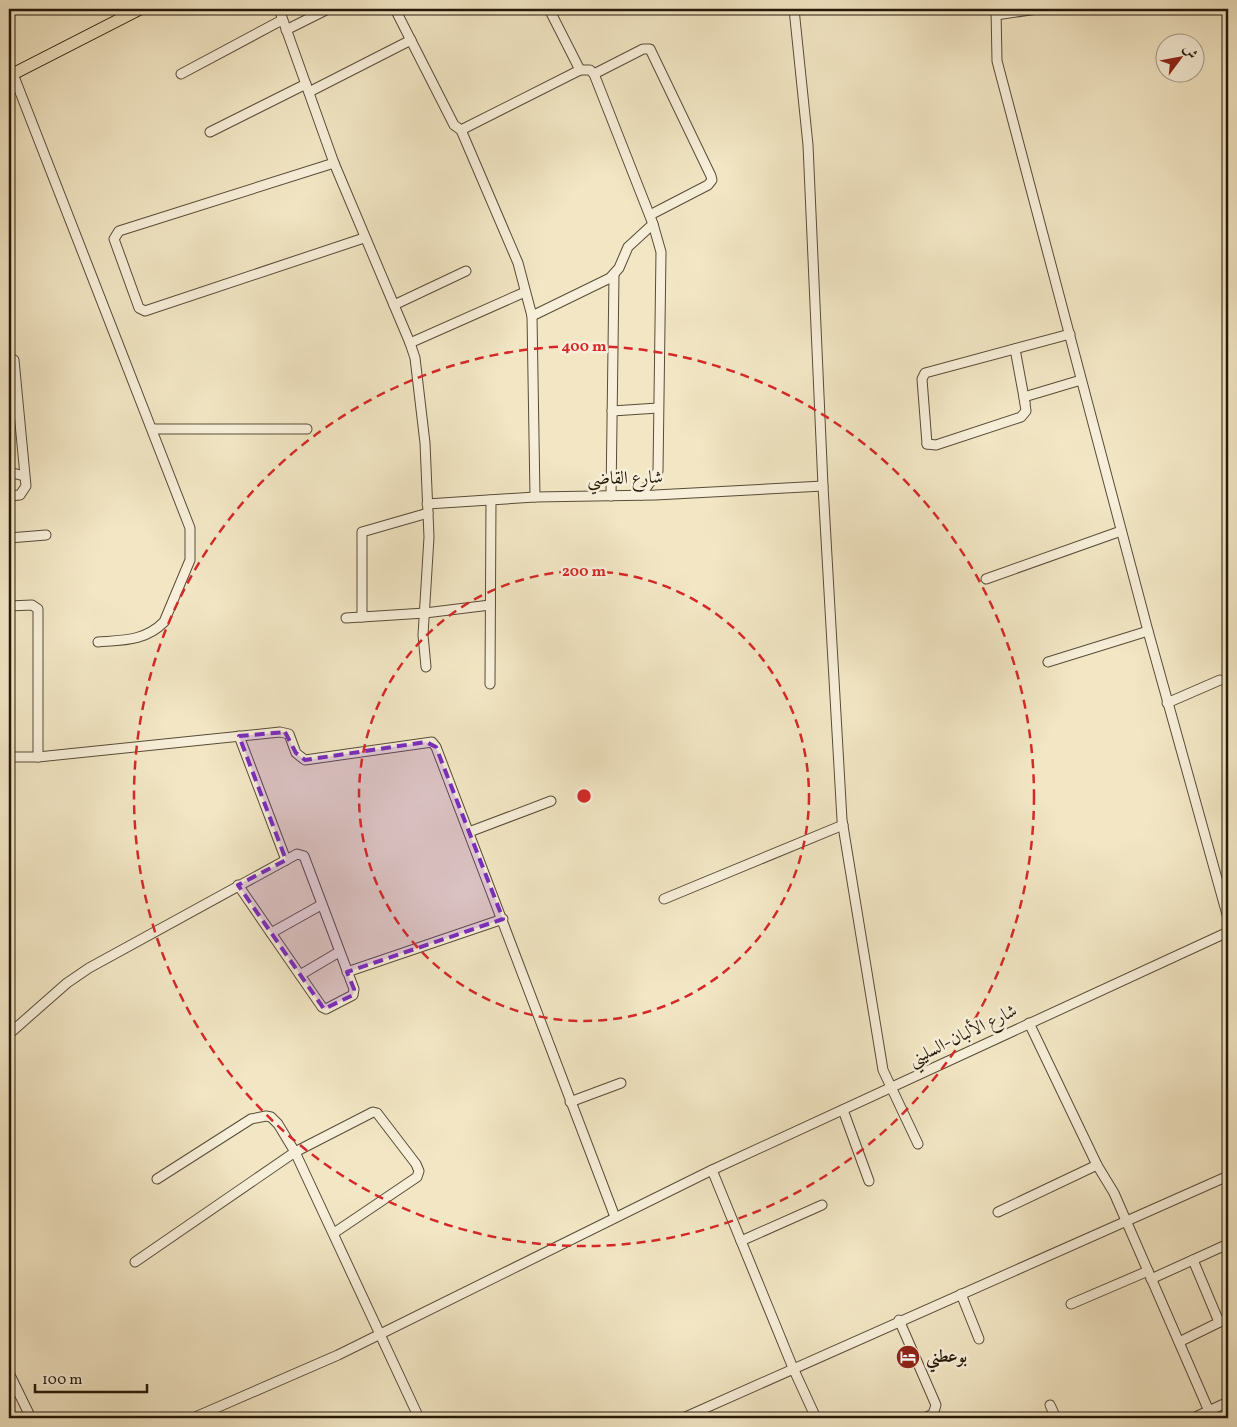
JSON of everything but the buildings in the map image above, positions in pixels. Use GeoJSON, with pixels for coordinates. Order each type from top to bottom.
{"type":"FeatureCollection","features":[{"type":"Feature","properties":{"kind":"main road"},"geometry":{"type":"LineString","coordinates":[[11,75],[140,9]]}},
{"type":"Feature","properties":{"kind":"street"},"geometry":{"type":"LineString","coordinates":[[278,9],[334,163],[364,238],[410,343],[419,388],[428,508],[429,538],[425,613],[426,667]]}},
{"type":"Feature","properties":{"kind":"street"},"geometry":{"type":"LineString","coordinates":[[286,30],[328,9]]}},
{"type":"Feature","properties":{"kind":"street"},"geometry":{"type":"LineString","coordinates":[[395,9],[454,125],[461,130],[518,263],[532,316],[535,497]]}},
{"type":"Feature","properties":{"kind":"street"},"geometry":{"type":"LineString","coordinates":[[549,9],[580,70]]}},
{"type":"Feature","properties":{"kind":"street"},"geometry":{"type":"LineString","coordinates":[[794,9],[808,145],[823,486],[843,825],[883,1070],[918,1144]]}},
{"type":"Feature","properties":{"kind":"street"},"geometry":{"type":"LineString","coordinates":[[1037,9],[996,12],[997,60],[1167,703],[1228,918]]}},
{"type":"Feature","properties":{"kind":"street"},"geometry":{"type":"LineString","coordinates":[[181,74],[282,20]]}},
{"type":"Feature","properties":{"kind":"street"},"geometry":{"type":"LineString","coordinates":[[210,132],[411,40]]}},
{"type":"Feature","properties":{"kind":"street"},"geometry":{"type":"LineString","coordinates":[[594,74],[643,49],[650,49],[712,180],[708,185],[651,220],[628,247],[614,275],[610,496]]}},
{"type":"Feature","properties":{"kind":"street"},"geometry":{"type":"LineString","coordinates":[[461,130],[580,70],[590,70],[594,74],[651,220],[661,252],[658,471],[641,495]]}},
{"type":"Feature","properties":{"kind":"street"},"geometry":{"type":"LineString","coordinates":[[11,75],[188,519],[191,538],[190,560],[172,608],[164,622],[157,629],[138,639],[98,642]]}},
{"type":"Feature","properties":{"kind":"street"},"geometry":{"type":"LineString","coordinates":[[334,163],[119,232],[115,235],[114,239],[139,308],[145,310],[364,238]]}},
{"type":"Feature","properties":{"kind":"street"},"geometry":{"type":"LineString","coordinates":[[394,305],[466,271]]}},
{"type":"Feature","properties":{"kind":"street"},"geometry":{"type":"LineString","coordinates":[[532,316],[614,275]]}},
{"type":"Feature","properties":{"kind":"street"},"geometry":{"type":"LineString","coordinates":[[410,343],[525,292]]}},
{"type":"Feature","properties":{"kind":"street"},"geometry":{"type":"LineString","coordinates":[[927,444],[922,379],[925,372],[1070,334]]}},
{"type":"Feature","properties":{"kind":"street"},"geometry":{"type":"LineString","coordinates":[[927,444],[1025,413],[1015,349]]}},
{"type":"Feature","properties":{"kind":"street"},"geometry":{"type":"LineString","coordinates":[[9,496],[20,495],[24,490],[24,476],[13,409],[14,360]]}},
{"type":"Feature","properties":{"kind":"street"},"geometry":{"type":"LineString","coordinates":[[927,444],[936,445],[1021,417],[1026,411],[1024,397],[1081,380]]}},
{"type":"Feature","properties":{"kind":"street"},"geometry":{"type":"LineString","coordinates":[[612,411],[658,408]]}},
{"type":"Feature","properties":{"kind":"street"},"geometry":{"type":"LineString","coordinates":[[153,429],[308,429]]}},
{"type":"Feature","properties":{"kind":"street"},"geometry":{"type":"LineString","coordinates":[[9,472],[24,476]]}},
{"type":"Feature","properties":{"kind":"street","name":"شارع القاضي"},"geometry":{"type":"LineString","coordinates":[[362,617],[362,532],[428,508],[491,500],[535,497],[641,495],[823,486]]}},
{"type":"Feature","properties":{"kind":"street"},"geometry":{"type":"LineString","coordinates":[[490,684],[491,500]]}},
{"type":"Feature","properties":{"kind":"street"},"geometry":{"type":"LineString","coordinates":[[986,579],[1121,530]]}},
{"type":"Feature","properties":{"kind":"street"},"geometry":{"type":"LineString","coordinates":[[9,538],[46,535]]}},
{"type":"Feature","properties":{"kind":"street"},"geometry":{"type":"LineString","coordinates":[[9,606],[32,604],[38,609],[38,757]]}},
{"type":"Feature","properties":{"kind":"street"},"geometry":{"type":"LineString","coordinates":[[346,618],[425,613],[490,606]]}},
{"type":"Feature","properties":{"kind":"street"},"geometry":{"type":"LineString","coordinates":[[1048,662],[1148,631]]}},
{"type":"Feature","properties":{"kind":"street"},"geometry":{"type":"LineString","coordinates":[[1167,703],[1220,680]]}},
{"type":"Feature","properties":{"kind":"street"},"geometry":{"type":"LineString","coordinates":[[9,757],[38,757],[285,732],[290,737],[296,753],[305,760],[432,742],[436,747],[503,919],[614,1217]]}},
{"type":"Feature","properties":{"kind":"street"},"geometry":{"type":"LineString","coordinates":[[238,736],[286,860]]}},
{"type":"Feature","properties":{"kind":"street"},"geometry":{"type":"LineString","coordinates":[[469,832],[551,802]]}},
{"type":"Feature","properties":{"kind":"street"},"geometry":{"type":"LineString","coordinates":[[664,899],[843,825]]}},
{"type":"Feature","properties":{"kind":"street"},"geometry":{"type":"LineString","coordinates":[[9,1034],[67,983],[89,968],[238,885],[297,854],[304,856],[354,989],[352,995],[326,1009],[322,1008],[238,885]]}},
{"type":"Feature","properties":{"kind":"street"},"geometry":{"type":"LineString","coordinates":[[271,933],[321,905]]}},
{"type":"Feature","properties":{"kind":"street"},"geometry":{"type":"LineString","coordinates":[[348,972],[503,919]]}},
{"type":"Feature","properties":{"kind":"street","name":"شارع الألبان-السليني"},"geometry":{"type":"LineString","coordinates":[[192,1418],[257,1392],[379,1335],[712,1170],[892,1088],[1029,1022],[1228,932]]}},
{"type":"Feature","properties":{"kind":"street"},"geometry":{"type":"LineString","coordinates":[[300,975],[340,952]]}},
{"type":"Feature","properties":{"kind":"street"},"geometry":{"type":"LineString","coordinates":[[1029,1022],[1097,1165],[1114,1193],[1211,1415]]}},
{"type":"Feature","properties":{"kind":"street"},"geometry":{"type":"LineString","coordinates":[[570,1102],[621,1083]]}},
{"type":"Feature","properties":{"kind":"street"},"geometry":{"type":"LineString","coordinates":[[844,1110],[869,1181]]}},
{"type":"Feature","properties":{"kind":"street"},"geometry":{"type":"LineString","coordinates":[[135,1262],[295,1152],[373,1112],[377,1113],[416,1164],[419,1172],[412,1182],[334,1233]]}},
{"type":"Feature","properties":{"kind":"street"},"geometry":{"type":"LineString","coordinates":[[157,1178],[258,1117],[271,1117],[278,1124],[295,1152],[418,1418]]}},
{"type":"Feature","properties":{"kind":"street"},"geometry":{"type":"LineString","coordinates":[[998,1212],[1097,1165]]}},
{"type":"Feature","properties":{"kind":"street"},"geometry":{"type":"LineString","coordinates":[[712,1170],[793,1368],[816,1418]]}},
{"type":"Feature","properties":{"kind":"street"},"geometry":{"type":"LineString","coordinates":[[682,1418],[899,1320],[1127,1223],[1228,1176]]}},
{"type":"Feature","properties":{"kind":"street"},"geometry":{"type":"LineString","coordinates":[[741,1241],[822,1206]]}},
{"type":"Feature","properties":{"kind":"street"},"geometry":{"type":"LineString","coordinates":[[1071,1304],[1193,1260],[1228,1244]]}},
{"type":"Feature","properties":{"kind":"street"},"geometry":{"type":"LineString","coordinates":[[1179,1342],[1224,1320],[1193,1260]]}},
{"type":"Feature","properties":{"kind":"street"},"geometry":{"type":"LineString","coordinates":[[961,1294],[979,1339]]}},
{"type":"Feature","properties":{"kind":"street"},"geometry":{"type":"LineString","coordinates":[[899,1320],[936,1405],[933,1414],[924,1418]]}},
{"type":"Feature","properties":{"kind":"street"},"geometry":{"type":"LineString","coordinates":[[9,1373],[31,1418]]}},
{"type":"Feature","properties":{"kind":"street"},"geometry":{"type":"LineString","coordinates":[[1193,1418],[1211,1415],[1228,1402]]}},
{"type":"Feature","properties":{"kind":"street"},"geometry":{"type":"LineString","coordinates":[[1050,1405],[1056,1418]]}},
{"type":"Feature","properties":{"kind":"highlighted area"},"geometry":{"type":"Polygon","coordinates":[[[285,732],[296,753],[305,760],[426,742],[436,747],[503,919],[347,972],[354,989],[353,995],[324,1009],[238,885],[286,860],[239,736],[285,732]]]}},
{"type":"Feature","properties":{"kind":"place","name":"بوعطني"},"geometry":{"type":"Point","coordinates":[908,1357]}}]}
